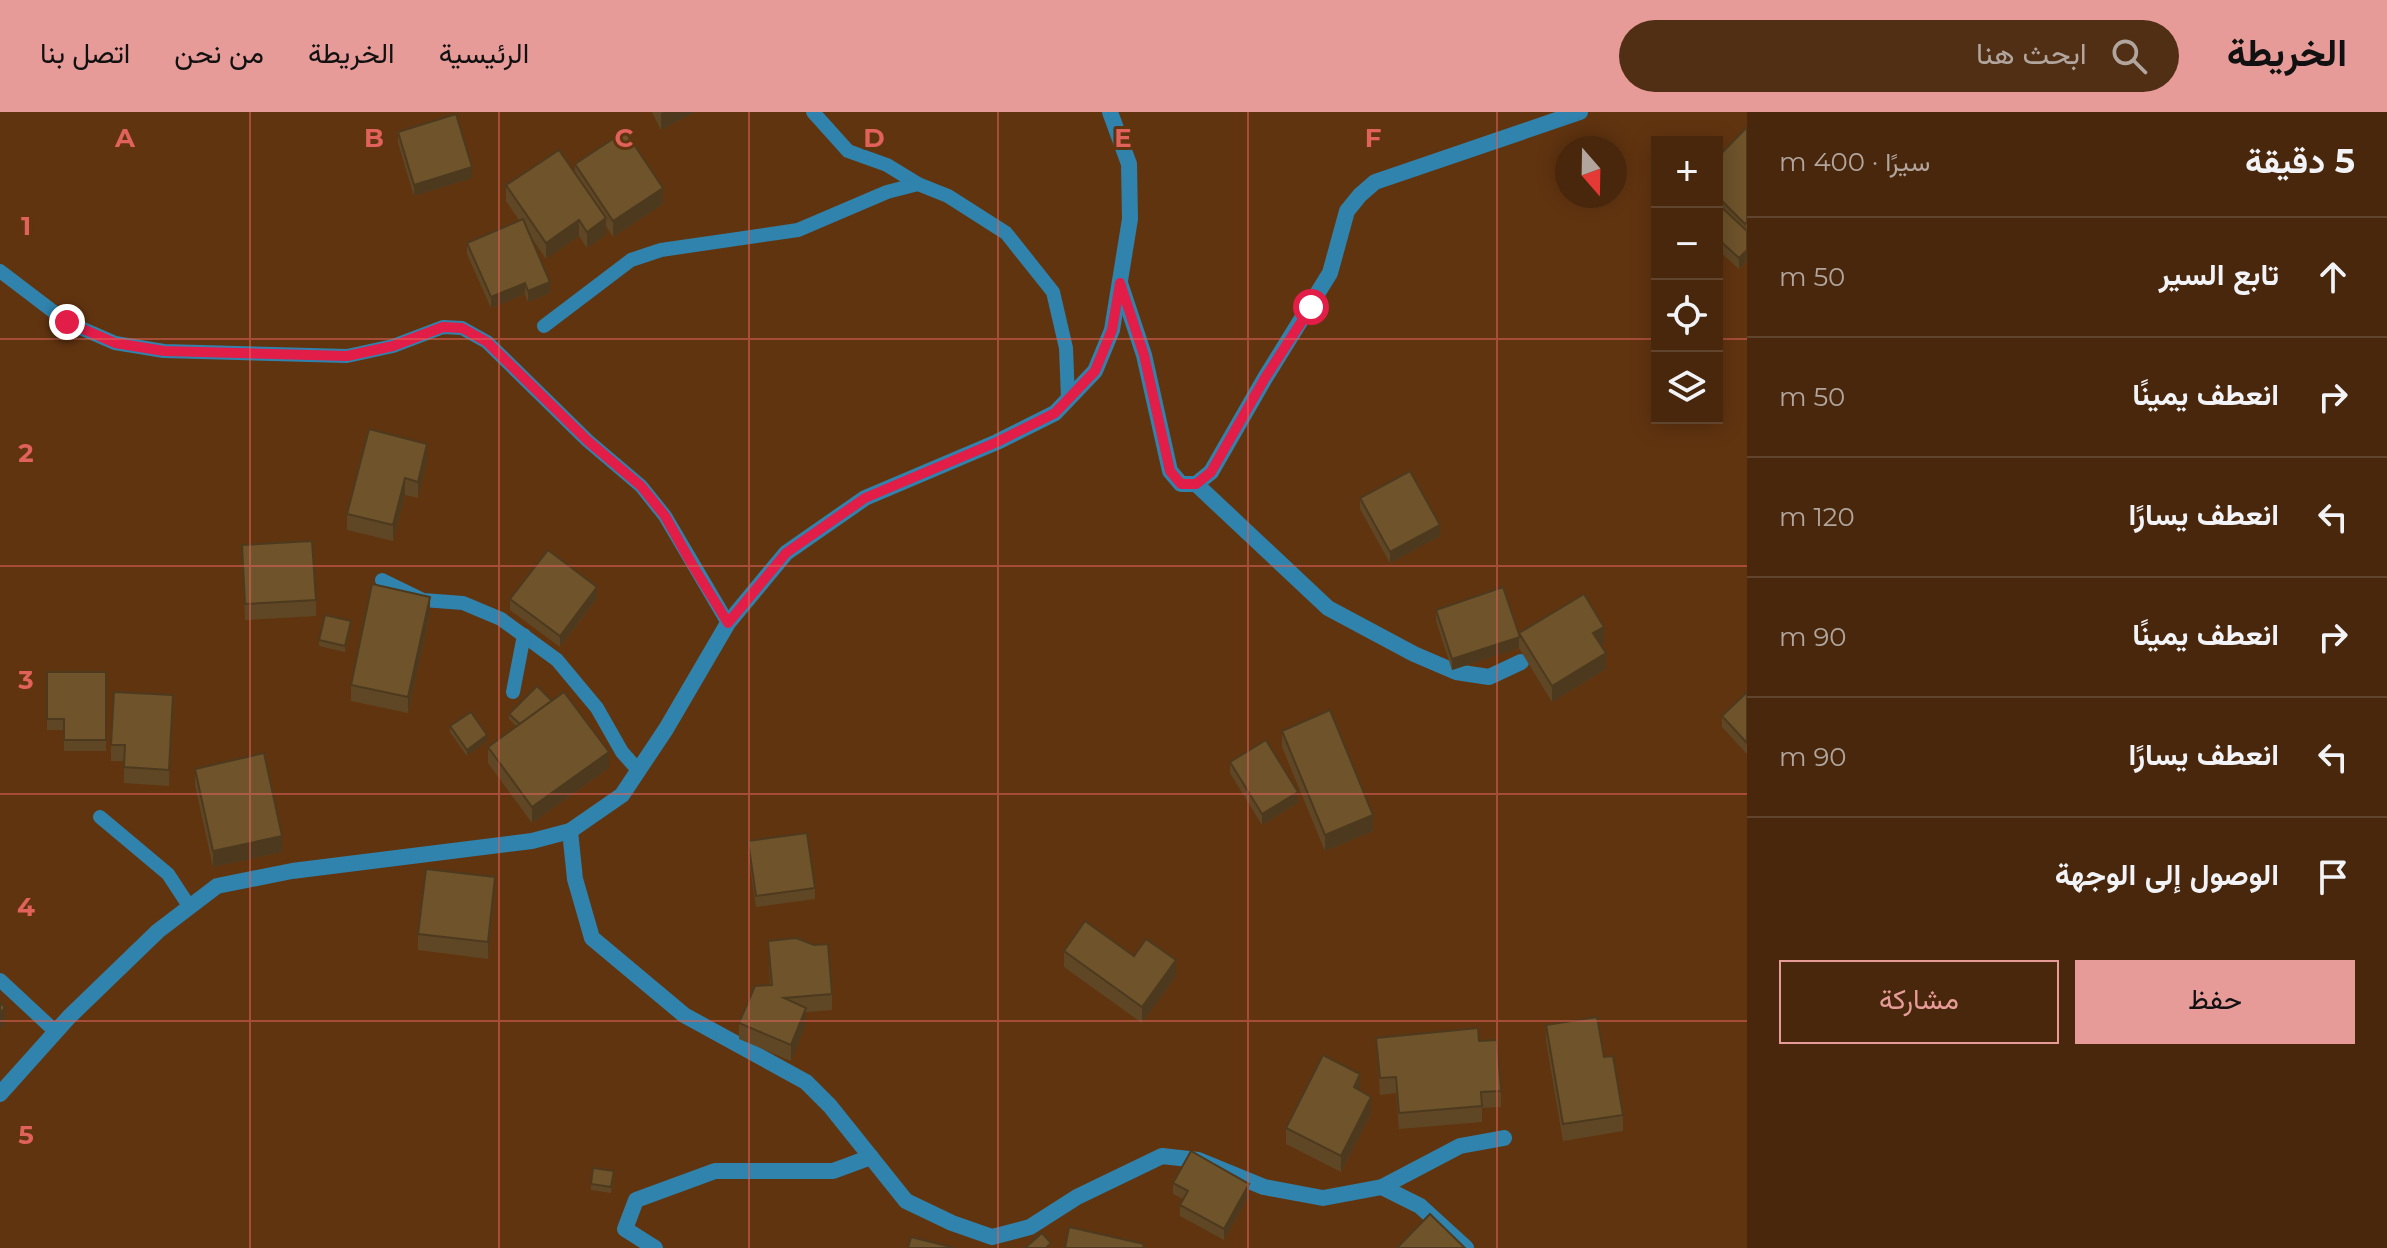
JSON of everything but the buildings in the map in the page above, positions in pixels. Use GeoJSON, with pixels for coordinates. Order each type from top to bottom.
{"type":"FeatureCollection","features":[{"type":"Feature","properties":{"kind":"street"},"geometry":{"type":"LineString","coordinates":[[0,1094],[56,1032],[158,931],[217,886],[292,871],[532,841],[570,831],[622,795],[728,623],[786,553],[865,498],[997,442],[1055,413],[1095,371],[1112,330],[1130,219],[1129,164],[1110,112]]}},
{"type":"Feature","properties":{"kind":"street"},"geometry":{"type":"LineString","coordinates":[[1120,283],[1144,355],[1170,471],[1181,484],[1196,484],[1211,472],[1330,273],[1347,211],[1360,195],[1375,182],[1580,112]]}},
{"type":"Feature","properties":{"kind":"street"},"geometry":{"type":"LineString","coordinates":[[1196,484],[1328,608],[1414,654],[1456,672],[1489,677],[1521,662]]}},
{"type":"Feature","properties":{"kind":"street"},"geometry":{"type":"LineString","coordinates":[[570,831],[575,879],[592,938],[684,1015],[806,1082],[830,1106],[906,1201],[952,1223],[992,1237],[1030,1227],[1077,1197],[1162,1156],[1198,1160],[1264,1187],[1323,1198],[1382,1187],[1460,1146],[1504,1138]]}},
{"type":"Feature","properties":{"kind":"street"},"geometry":{"type":"LineString","coordinates":[[655,1248],[625,1229],[636,1200],[715,1171],[833,1171],[871,1157]]}},
{"type":"Feature","properties":{"kind":"street"},"geometry":{"type":"LineString","coordinates":[[1382,1187],[1420,1206],[1466,1248]]}},
{"type":"Feature","properties":{"kind":"lane"},"geometry":{"type":"LineString","coordinates":[[813,112],[848,151],[887,165],[918,184],[948,196],[1006,233],[1053,292],[1066,348],[1068,399]]}},
{"type":"Feature","properties":{"kind":"lane"},"geometry":{"type":"LineString","coordinates":[[544,326],[631,260],[661,250],[798,230],[887,192],[918,184]]}},
{"type":"Feature","properties":{"kind":"lane"},"geometry":{"type":"LineString","coordinates":[[0,271],[67,322],[115,343],[164,351],[347,356],[393,346],[443,327],[462,328],[487,342],[588,441],[641,486],[665,516],[728,623]]}},
{"type":"Feature","properties":{"kind":"lane"},"geometry":{"type":"LineString","coordinates":[[382,580],[423,600],[463,603],[501,619],[524,635],[557,660],[597,708],[622,752],[638,770]]}},
{"type":"Feature","properties":{"kind":"lane"},"geometry":{"type":"LineString","coordinates":[[513,692],[524,635]]}},
{"type":"Feature","properties":{"kind":"lane"},"geometry":{"type":"LineString","coordinates":[[100,817],[168,874],[189,906]]}},
{"type":"Feature","properties":{"kind":"lane"},"geometry":{"type":"LineString","coordinates":[[0,980],[56,1032]]}},
{"type":"Feature","properties":{"kind":"route"},"geometry":{"type":"LineString","coordinates":[[67,322],[115,343],[164,351],[347,356],[393,346],[443,327],[462,328],[487,342],[588,441],[641,486],[665,516],[728,623],[786,553],[865,498],[997,442],[1055,413],[1095,371],[1112,330],[1120,283],[1144,355],[1170,471],[1181,484],[1196,484],[1211,472],[1265,378],[1311,307]]}}]}
